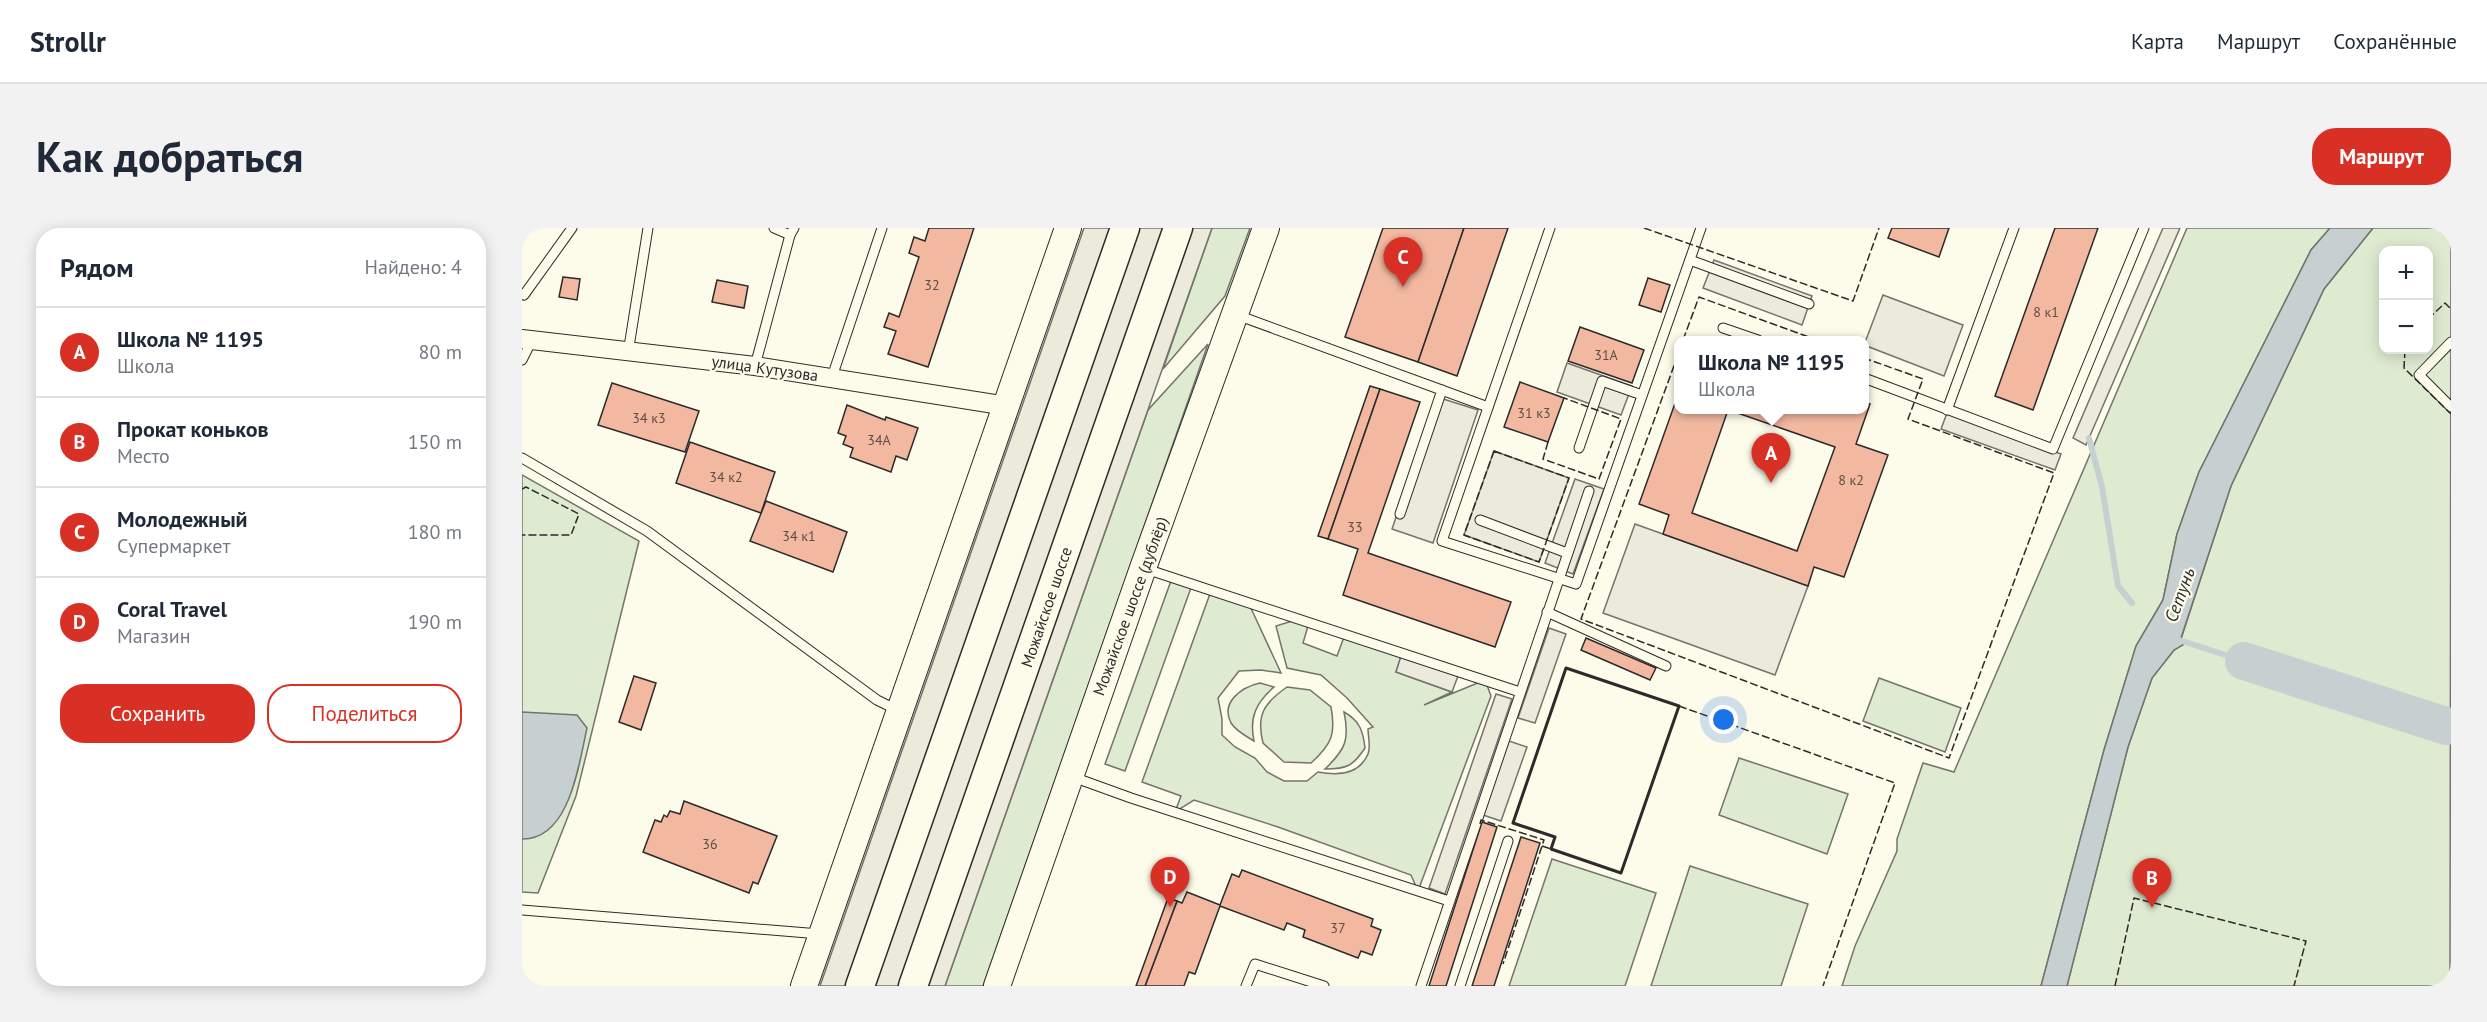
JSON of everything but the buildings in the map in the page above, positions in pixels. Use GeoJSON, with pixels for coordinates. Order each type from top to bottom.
{"type":"FeatureCollection","features":[{"type":"Feature","properties":{"kind":"main road"},"geometry":{"type":"LineString","coordinates":[[804,986],[902,712],[1068,228]]}},
{"type":"Feature","properties":{"kind":"main road"},"geometry":{"type":"LineString","coordinates":[[860,986],[1125,228]]}},
{"type":"Feature","properties":{"kind":"main road","name":"Можайское шоссе"},"geometry":{"type":"LineString","coordinates":[[913,986],[1178,228]]}},
{"type":"Feature","properties":{"kind":"main road","name":"Можайское шоссе (дублёр)"},"geometry":{"type":"LineString","coordinates":[[997,986],[1143,568],[1266,228]]}},
{"type":"Feature","properties":{"kind":"street","name":"улица Кутузова"},"geometry":{"type":"LineString","coordinates":[[527,340],[755,366],[1006,406]]}},
{"type":"Feature","properties":{"kind":"lane"},"geometry":{"type":"LineString","coordinates":[[522,294],[524,295],[572,228]]}},
{"type":"Feature","properties":{"kind":"lane"},"geometry":{"type":"LineString","coordinates":[[628,353],[648,228]]}},
{"type":"Feature","properties":{"kind":"lane"},"geometry":{"type":"LineString","coordinates":[[755,366],[792,231],[774,228]]}},
{"type":"Feature","properties":{"kind":"lane"},"geometry":{"type":"LineString","coordinates":[[832,378],[882,228]]}},
{"type":"Feature","properties":{"kind":"lane"},"geometry":{"type":"LineString","coordinates":[[1550,228],[1442,541],[1576,584],[1701,228]]}},
{"type":"Feature","properties":{"kind":"lane"},"geometry":{"type":"LineString","coordinates":[[1947,410],[2014,228]]}},
{"type":"Feature","properties":{"kind":"lane"},"geometry":{"type":"LineString","coordinates":[[1869,380],[2053,448],[2144,228]]}},
{"type":"Feature","properties":{"kind":"lane"},"geometry":{"type":"LineString","coordinates":[[1690,260],[1809,304]]}},
{"type":"Feature","properties":{"kind":"lane"},"geometry":{"type":"LineString","coordinates":[[1236,315],[1488,407]]}},
{"type":"Feature","properties":{"kind":"lane"},"geometry":{"type":"LineString","coordinates":[[1723,328],[1746,336]]}},
{"type":"Feature","properties":{"kind":"lane"},"geometry":{"type":"LineString","coordinates":[[522,360],[527,340]]}},
{"type":"Feature","properties":{"kind":"lane"},"geometry":{"type":"LineString","coordinates":[[2451,342],[2419,375],[2451,407]]}},
{"type":"Feature","properties":{"kind":"lane"},"geometry":{"type":"LineString","coordinates":[[1579,448],[1602,381],[1642,395]]}},
{"type":"Feature","properties":{"kind":"lane"},"geometry":{"type":"LineString","coordinates":[[1400,514],[1442,390]]}},
{"type":"Feature","properties":{"kind":"lane"},"geometry":{"type":"LineString","coordinates":[[522,458],[647,531],[877,700],[902,712]]}},
{"type":"Feature","properties":{"kind":"lane"},"geometry":{"type":"LineString","coordinates":[[1421,986],[1589,491]]}},
{"type":"Feature","properties":{"kind":"lane"},"geometry":{"type":"LineString","coordinates":[[1480,520],[1567,553]]}},
{"type":"Feature","properties":{"kind":"lane"},"geometry":{"type":"LineString","coordinates":[[1143,568],[1520,692]]}},
{"type":"Feature","properties":{"kind":"lane"},"geometry":{"type":"LineString","coordinates":[[1547,612],[1666,666]]}},
{"type":"Feature","properties":{"kind":"lane"},"geometry":{"type":"LineString","coordinates":[[1070,776],[1449,901]]}},
{"type":"Feature","properties":{"kind":"lane"},"geometry":{"type":"LineString","coordinates":[[1460,986],[1508,841]]}},
{"type":"Feature","properties":{"kind":"lane"},"geometry":{"type":"LineString","coordinates":[[522,910],[823,934]]}},
{"type":"Feature","properties":{"kind":"lane"},"geometry":{"type":"LineString","coordinates":[[1246,986],[1255,964],[1324,986]]}},
{"type":"Feature","properties":{"kind":"green space"},"geometry":{"type":"Polygon","coordinates":[[[1212,228],[1250,228],[1225,296],[1163,369],[1212,228]]]}},
{"type":"Feature","properties":{"kind":"green space"},"geometry":{"type":"Polygon","coordinates":[[[2187,228],[2330,228],[2311,250],[2199,472],[2177,534],[2163,600],[2136,646],[2104,750],[2041,986],[1842,986],[1855,946],[1897,851],[1897,839],[1923,763],[1954,772],[2187,228]]]}},
{"type":"Feature","properties":{"kind":"green space"},"geometry":{"type":"Polygon","coordinates":[[[2373,228],[2451,228],[2450,986],[2067,986],[2128,747],[2152,678],[2174,650],[2182,645],[2181,639],[2231,486],[2324,289],[2373,228]]]}},
{"type":"Feature","properties":{"kind":"green space"},"geometry":{"type":"Polygon","coordinates":[[[1208,344],[983,986],[945,986],[1148,410],[1208,344]]]}},
{"type":"Feature","properties":{"kind":"green space"},"geometry":{"type":"Polygon","coordinates":[[[522,475],[639,541],[576,796],[538,893],[522,892],[522,475]]]}},
{"type":"Feature","properties":{"kind":"green space"},"geometry":{"type":"Polygon","coordinates":[[[1172,578],[1192,585],[1125,771],[1105,764],[1172,578]]]}},
{"type":"Feature","properties":{"kind":"green space"},"geometry":{"type":"Polygon","coordinates":[[[1211,591],[1249,604],[1281,673],[1261,670],[1239,671],[1218,698],[1222,735],[1235,747],[1255,758],[1267,772],[1284,781],[1307,781],[1318,772],[1340,774],[1353,770],[1364,761],[1368,754],[1368,729],[1373,727],[1347,698],[1321,675],[1287,668],[1276,626],[1292,621],[1308,626],[1303,643],[1337,656],[1344,637],[1401,656],[1396,672],[1452,692],[1424,705],[1485,680],[1491,696],[1418,891],[1411,875],[1278,827],[1194,800],[1175,812],[1181,796],[1142,782],[1211,591]]]}},
{"type":"Feature","properties":{"kind":"green space"},"geometry":{"type":"Polygon","coordinates":[[[1879,678],[1961,708],[1945,752],[1863,721],[1879,678]]]}},
{"type":"Feature","properties":{"kind":"green space"},"geometry":{"type":"Polygon","coordinates":[[[1260,683],[1274,687],[1255,711],[1252,725],[1254,741],[1233,726],[1228,715],[1228,708],[1240,692],[1260,683]]]}},
{"type":"Feature","properties":{"kind":"green space"},"geometry":{"type":"Polygon","coordinates":[[[1287,687],[1310,690],[1331,707],[1333,724],[1331,738],[1324,750],[1311,763],[1284,762],[1263,743],[1261,717],[1264,710],[1267,704],[1287,687]]]}},
{"type":"Feature","properties":{"kind":"green space"},"geometry":{"type":"Polygon","coordinates":[[[1344,712],[1360,727],[1365,748],[1353,763],[1339,768],[1325,769],[1344,744],[1346,730],[1344,712]]]}},
{"type":"Feature","properties":{"kind":"green space"},"geometry":{"type":"Polygon","coordinates":[[[1739,758],[1848,794],[1827,854],[1719,815],[1739,758]]]}},
{"type":"Feature","properties":{"kind":"green space"},"geometry":{"type":"Polygon","coordinates":[[[1552,859],[1656,893],[1625,986],[1509,986],[1552,859]]]}},
{"type":"Feature","properties":{"kind":"green space"},"geometry":{"type":"Polygon","coordinates":[[[1690,866],[1808,904],[1781,986],[1651,986],[1690,866]]]}},
{"type":"Feature","properties":{"kind":"shaded area"},"geometry":{"type":"Polygon","coordinates":[[[1084,228],[1212,228],[945,986],[820,986],[1084,228]]]}},
{"type":"Feature","properties":{"kind":"shaded area"},"geometry":{"type":"Polygon","coordinates":[[[2163,228],[2180,228],[2086,445],[2073,438],[2163,228]]]}},
{"type":"Feature","properties":{"kind":"shaded area"},"geometry":{"type":"Polygon","coordinates":[[[1714,260],[1812,296],[1802,325],[1703,288],[1714,260]]]}},
{"type":"Feature","properties":{"kind":"shaded area"},"geometry":{"type":"Polygon","coordinates":[[[1883,295],[1963,325],[1944,376],[1869,347],[1867,336],[1883,295]]]}},
{"type":"Feature","properties":{"kind":"shaded area"},"geometry":{"type":"Polygon","coordinates":[[[1567,363],[1632,386],[1621,415],[1557,392],[1567,363]]]}},
{"type":"Feature","properties":{"kind":"shaded area"},"geometry":{"type":"Polygon","coordinates":[[[1437,397],[1478,410],[1433,543],[1392,529],[1437,397]]]}},
{"type":"Feature","properties":{"kind":"shaded area"},"geometry":{"type":"Polygon","coordinates":[[[1947,413],[2061,454],[2055,470],[1941,429],[1947,413]]]}},
{"type":"Feature","properties":{"kind":"shaded area"},"geometry":{"type":"Polygon","coordinates":[[[1494,451],[1569,478],[1539,562],[1464,535],[1494,451]]]}},
{"type":"Feature","properties":{"kind":"shaded area"},"geometry":{"type":"Polygon","coordinates":[[[1575,479],[1604,489],[1573,574],[1545,563],[1575,479]]]}},
{"type":"Feature","properties":{"kind":"shaded area"},"geometry":{"type":"Polygon","coordinates":[[[1635,524],[1808,586],[1775,675],[1603,613],[1635,524]]]}},
{"type":"Feature","properties":{"kind":"shaded area"},"geometry":{"type":"Polygon","coordinates":[[[1549,628],[1566,634],[1535,723],[1518,718],[1549,628]]]}},
{"type":"Feature","properties":{"kind":"shaded area"},"geometry":{"type":"Polygon","coordinates":[[[1401,656],[1458,676],[1452,692],[1396,672],[1401,656]]]}},
{"type":"Feature","properties":{"kind":"shaded area"},"geometry":{"type":"Polygon","coordinates":[[[1496,694],[1512,699],[1445,894],[1429,888],[1496,694]]]}},
{"type":"Feature","properties":{"kind":"shaded area"},"geometry":{"type":"Polygon","coordinates":[[[1509,741],[1527,747],[1501,821],[1483,815],[1509,741]]]}},
{"type":"Feature","properties":{"kind":"water","name":"Сетунь"},"geometry":{"type":"Polygon","coordinates":[[[2330,228],[2373,228],[2324,289],[2231,486],[2181,638],[2183,645],[2174,650],[2152,678],[2128,747],[2067,986],[2041,986],[2104,750],[2136,646],[2163,600],[2177,534],[2199,472],[2311,250],[2330,228]]]}},
{"type":"Feature","properties":{"kind":"water"},"geometry":{"type":"Polygon","coordinates":[[[522,712],[577,715],[587,728],[576,779],[562,814],[551,827],[538,836],[522,839],[522,712]]]}},
{"type":"Feature","properties":{"kind":"waterway"},"geometry":{"type":"LineString","coordinates":[[2089,438],[2102,487],[2118,586],[2132,603]]}},
{"type":"Feature","properties":{"kind":"waterway"},"geometry":{"type":"LineString","coordinates":[[2176,639],[2244,661]]}},
{"type":"Feature","properties":{"kind":"waterway"},"geometry":{"type":"LineString","coordinates":[[2244,661],[2446,726]]}},
{"type":"Feature","properties":{"kind":"fence"},"geometry":{"type":"LineString","coordinates":[[1644,228],[1853,301],[1879,228]]}},
{"type":"Feature","properties":{"kind":"fence"},"geometry":{"type":"LineString","coordinates":[[1684,336],[1699,297],[1806,336]]}},
{"type":"Feature","properties":{"kind":"fence"},"geometry":{"type":"LineString","coordinates":[[2433,314],[2445,303],[2451,309]]}},
{"type":"Feature","properties":{"kind":"fence"},"geometry":{"type":"LineString","coordinates":[[2405,354],[2404,368],[2451,414]]}},
{"type":"Feature","properties":{"kind":"fence"},"geometry":{"type":"LineString","coordinates":[[1674,366],[1581,619],[1949,758],[2054,473],[1908,419],[1923,379],[1869,360]]}},
{"type":"Feature","properties":{"kind":"fence"},"geometry":{"type":"LineString","coordinates":[[1548,442],[1543,459],[1599,479],[1621,419],[1564,398]]}},
{"type":"Feature","properties":{"kind":"fence"},"geometry":{"type":"LineString","coordinates":[[1494,451],[1569,478],[1539,562],[1464,535],[1494,451]]}},
{"type":"Feature","properties":{"kind":"fence"},"geometry":{"type":"LineString","coordinates":[[522,489],[526,487],[579,514],[571,535],[522,535]]}},
{"type":"Feature","properties":{"kind":"fence"},"geometry":{"type":"LineString","coordinates":[[1679,706],[1895,783],[1823,986]]}},
{"type":"Feature","properties":{"kind":"fence"},"geometry":{"type":"LineString","coordinates":[[1480,824],[1481,820],[1544,840],[1503,964]]}},
{"type":"Feature","properties":{"kind":"fence"},"geometry":{"type":"LineString","coordinates":[[1542,846],[1551,849]]}},
{"type":"Feature","properties":{"kind":"fence"},"geometry":{"type":"LineString","coordinates":[[2115,986],[2134,898],[2306,941],[2294,986]]}},
{"type":"Feature","properties":{"kind":"wall"},"geometry":{"type":"LineString","coordinates":[[1566,668],[1679,706],[1621,873],[1551,849],[1555,837],[1513,823],[1566,668]]}},
{"type":"Feature","properties":{"kind":"place","name":"Молодежный"},"geometry":{"type":"Point","coordinates":[1403,287]}},
{"type":"Feature","properties":{"kind":"place","name":"Школа № 1195"},"geometry":{"type":"Point","coordinates":[1771,483]}},
{"type":"Feature","properties":{"kind":"place","name":"Coral Travel"},"geometry":{"type":"Point","coordinates":[1170,907]}},
{"type":"Feature","properties":{"kind":"place","name":"Прокат коньков"},"geometry":{"type":"Point","coordinates":[2152,908]}}]}
